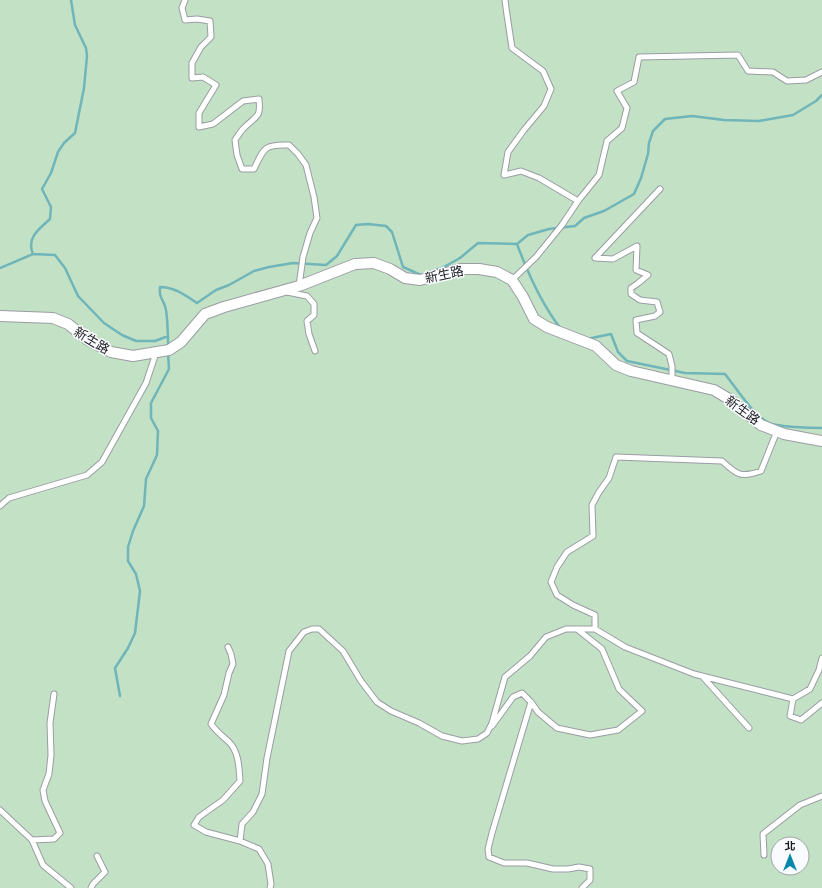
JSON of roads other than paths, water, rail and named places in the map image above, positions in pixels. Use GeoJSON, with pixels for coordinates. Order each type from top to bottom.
{"type":"FeatureCollection","features":[{"type":"Feature","properties":{"kind":"street","name":"新生路"},"geometry":{"type":"LineString","coordinates":[[0,316],[53,318],[68,324],[88,340],[111,352],[133,356],[163,352],[181,342],[205,314],[224,307],[299,286],[355,264],[374,263],[390,269],[405,278],[420,280],[461,269],[497,272],[512,280],[523,297],[534,319],[547,327],[596,346],[616,365],[631,371],[672,378],[714,390],[760,424],[784,434],[822,441]]}},
{"type":"Feature","properties":{"kind":"lane"},"geometry":{"type":"LineString","coordinates":[[185,0],[182,8],[185,20],[197,19],[210,21],[211,37],[201,47],[192,63],[192,78],[203,77],[216,84],[199,113],[199,127],[213,124],[243,101],[260,99],[260,110],[256,118],[244,127],[235,140],[237,154],[242,169],[254,169],[264,150],[274,145],[289,146],[298,154],[306,165],[318,218],[310,233],[302,258],[299,286]]}},
{"type":"Feature","properties":{"kind":"lane"},"geometry":{"type":"LineString","coordinates":[[505,0],[512,48],[543,71],[550,90],[544,106],[508,152],[504,175],[521,171],[539,178],[578,201]]}},
{"type":"Feature","properties":{"kind":"lane"},"geometry":{"type":"LineString","coordinates":[[512,280],[531,262],[562,225],[578,201],[599,175],[607,141],[622,128],[627,108],[617,91],[634,82],[639,56],[738,55],[748,71],[773,72],[787,81],[806,80],[822,72]]}},
{"type":"Feature","properties":{"kind":"lane"},"geometry":{"type":"LineString","coordinates":[[660,189],[595,258],[612,259],[637,246],[636,270],[648,275],[631,288],[631,294],[640,300],[657,302],[660,312],[655,316],[636,320],[637,333],[669,354],[672,366],[672,378]]}},
{"type":"Feature","properties":{"kind":"lane"},"geometry":{"type":"LineString","coordinates":[[282,291],[307,296],[314,304],[314,315],[307,321],[309,334],[315,351]]}},
{"type":"Feature","properties":{"kind":"lane"},"geometry":{"type":"LineString","coordinates":[[0,506],[9,498],[87,475],[102,462],[163,352]]}},
{"type":"Feature","properties":{"kind":"lane"},"geometry":{"type":"LineString","coordinates":[[595,629],[594,615],[557,595],[550,582],[557,567],[567,552],[593,536],[592,505],[609,478],[616,457],[722,461],[735,473],[749,475],[760,470],[776,431]]}},
{"type":"Feature","properties":{"kind":"lane"},"geometry":{"type":"LineString","coordinates":[[240,841],[242,824],[253,812],[262,794],[267,758],[289,651],[304,632],[312,629],[319,629],[343,651],[376,702],[442,736],[462,741],[478,739],[487,733],[513,697],[522,693],[538,712],[557,728],[590,734],[618,730],[642,711],[619,689],[602,649],[577,629]]}},
{"type":"Feature","properties":{"kind":"lane"},"geometry":{"type":"LineString","coordinates":[[487,733],[492,723],[505,677],[530,656],[546,636],[566,629],[595,629],[625,647],[702,676],[793,699],[810,689],[819,670],[822,658]]}},
{"type":"Feature","properties":{"kind":"lane"},"geometry":{"type":"LineString","coordinates":[[228,647],[233,664],[229,673],[224,695],[211,724],[217,732],[230,743],[237,755],[240,781],[223,800],[199,817],[194,825],[206,832],[240,841],[259,849],[268,864],[271,884],[270,888]]}},
{"type":"Feature","properties":{"kind":"lane"},"geometry":{"type":"LineString","coordinates":[[702,676],[749,728]]}},
{"type":"Feature","properties":{"kind":"lane"},"geometry":{"type":"LineString","coordinates":[[32,840],[54,839],[60,833],[45,801],[43,790],[49,774],[51,755],[50,723],[54,694]]}},
{"type":"Feature","properties":{"kind":"lane"},"geometry":{"type":"LineString","coordinates":[[793,699],[790,716],[801,720],[822,703]]}},
{"type":"Feature","properties":{"kind":"lane"},"geometry":{"type":"LineString","coordinates":[[531,702],[492,833],[488,849],[489,857],[504,863],[527,863],[553,869],[579,867],[590,869],[590,880],[582,888]]}},
{"type":"Feature","properties":{"kind":"lane"},"geometry":{"type":"LineString","coordinates":[[764,855],[763,834],[800,805],[822,796]]}},
{"type":"Feature","properties":{"kind":"lane"},"geometry":{"type":"LineString","coordinates":[[0,810],[32,840],[43,865],[70,888]]}},
{"type":"Feature","properties":{"kind":"lane"},"geometry":{"type":"LineString","coordinates":[[91,888],[105,872],[97,856]]}},
{"type":"Feature","properties":{"kind":"waterway"},"geometry":{"type":"LineString","coordinates":[[33,254],[31,248],[32,239],[38,230],[50,219],[51,207],[42,189],[51,173],[58,152],[64,143],[75,133],[84,88],[87,56],[86,48],[75,25],[71,0]]}},
{"type":"Feature","properties":{"kind":"waterway"},"geometry":{"type":"LineString","coordinates":[[517,244],[528,235],[549,229],[575,226],[584,218],[604,211],[634,194],[641,178],[653,131],[665,119],[692,116],[724,120],[759,121],[793,115],[816,101],[822,95]]}},
{"type":"Feature","properties":{"kind":"waterway"},"geometry":{"type":"LineString","coordinates":[[0,268],[33,254],[55,255],[65,268],[78,296],[104,323],[122,335],[136,341],[155,341],[168,336],[167,314],[160,295],[160,287],[175,290],[197,303],[216,290],[229,285],[254,271],[293,263],[326,265],[337,256],[356,225],[368,224],[386,226],[392,232],[403,267],[421,275],[442,268],[460,258],[478,243],[517,244],[536,288],[554,320],[561,329]]}},
{"type":"Feature","properties":{"kind":"waterway"},"geometry":{"type":"LineString","coordinates":[[587,339],[611,334],[618,352],[627,361],[685,373],[725,374],[751,408],[769,423],[787,426],[822,428]]}},
{"type":"Feature","properties":{"kind":"waterway"},"geometry":{"type":"LineString","coordinates":[[168,336],[168,346]]}},
{"type":"Feature","properties":{"kind":"waterway"},"geometry":{"type":"LineString","coordinates":[[120,696],[115,668],[128,648],[135,633],[140,591],[136,574],[128,561],[128,547],[144,506],[146,479],[157,455],[158,431],[151,418],[151,403],[169,369],[168,353]]}}]}
